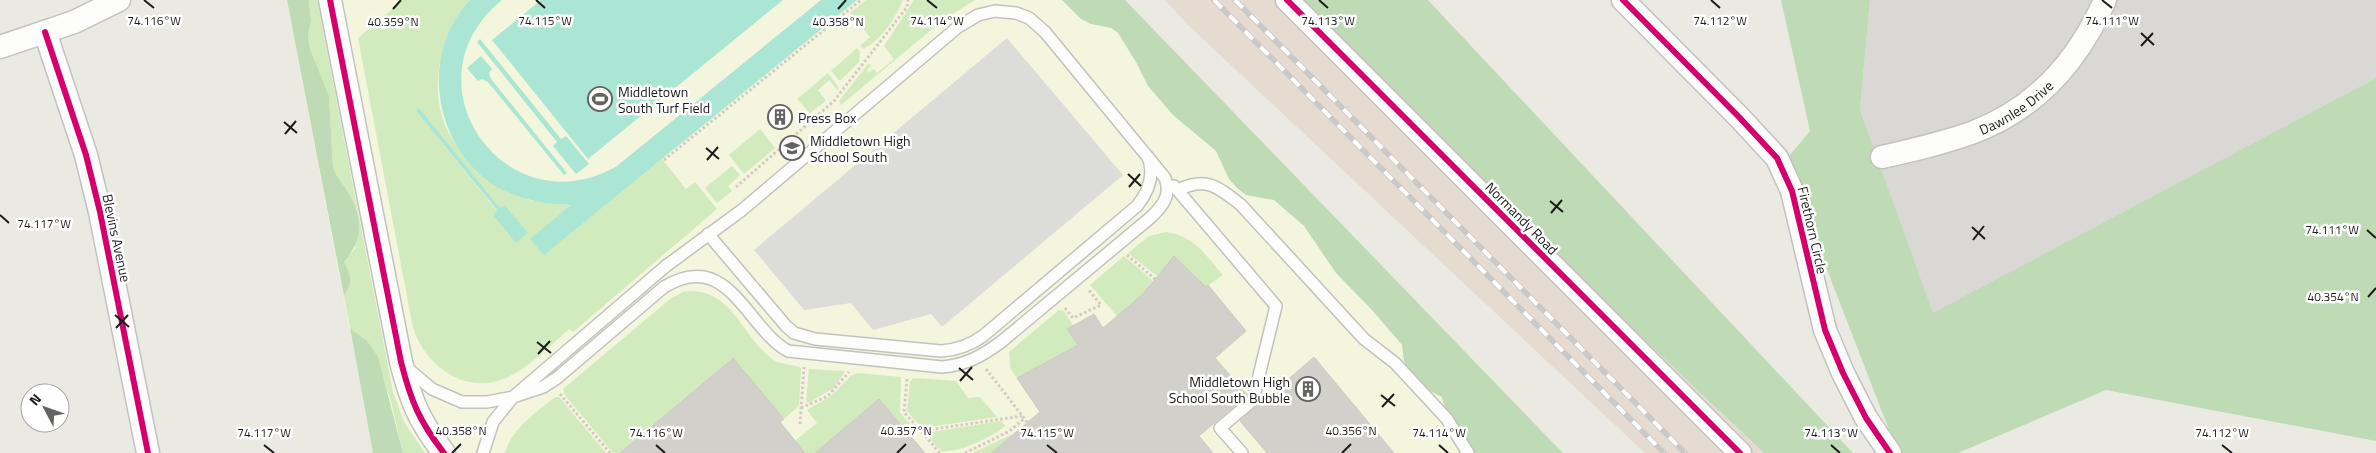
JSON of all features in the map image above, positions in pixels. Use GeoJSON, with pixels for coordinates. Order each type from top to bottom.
{"type":"FeatureCollection","features":[{"type":"Feature","properties":{"kind":"street"},"geometry":{"type":"LineString","coordinates":[[0,47],[81,18],[119,0]]}},
{"type":"Feature","properties":{"kind":"street"},"geometry":{"type":"LineString","coordinates":[[330,0],[401,362],[414,407],[427,430],[444,453]]}},
{"type":"Feature","properties":{"kind":"street","name":"Normandy Road"},"geometry":{"type":"LineString","coordinates":[[1287,0],[1740,453]]}},
{"type":"Feature","properties":{"kind":"street","name":"Firethorn Circle"},"geometry":{"type":"LineString","coordinates":[[1623,0],[1778,158],[1792,191],[1825,330],[1842,373],[1866,418],[1890,453]]}},
{"type":"Feature","properties":{"kind":"street","name":"Dawnlee Drive"},"geometry":{"type":"LineString","coordinates":[[1882,158],[1976,131],[2025,104],[2038,94],[2069,62],[2086,39],[2105,0]]}},
{"type":"Feature","properties":{"kind":"street","name":"Blevins Avenue"},"geometry":{"type":"LineString","coordinates":[[45,32],[86,155],[100,212],[148,453]]}},
{"type":"Feature","properties":{"kind":"lane"},"geometry":{"type":"LineString","coordinates":[[483,453],[493,422],[513,397],[666,266],[742,210],[958,27],[986,12],[1006,11],[1016,13],[1036,24],[1276,306],[1253,400],[1220,428],[1242,453]]}},
{"type":"Feature","properties":{"kind":"lane"},"geometry":{"type":"LineString","coordinates":[[708,234],[794,333],[814,339],[941,351],[954,350],[969,345],[983,336],[1137,206],[1146,193],[1152,176],[1145,151]]}},
{"type":"Feature","properties":{"kind":"lane"},"geometry":{"type":"LineString","coordinates":[[401,362],[432,389],[454,400],[477,403],[513,397],[543,387],[557,378],[664,288],[682,279],[707,278],[727,288],[774,341],[788,351],[942,367],[965,363],[976,359],[1001,342],[1155,214],[1167,195],[1167,183],[1162,171]]}},
{"type":"Feature","properties":{"kind":"lane"},"geometry":{"type":"LineString","coordinates":[[1178,190],[1192,183],[1207,184],[1241,205],[1364,340],[1395,363],[1448,419],[1468,453]]}},
{"type":"Feature","properties":{"kind":"path"},"geometry":{"type":"LineString","coordinates":[[664,160],[861,0]]}},
{"type":"Feature","properties":{"kind":"path"},"geometry":{"type":"LineString","coordinates":[[736,187],[834,101],[907,7],[908,0]]}},
{"type":"Feature","properties":{"kind":"path"},"geometry":{"type":"LineString","coordinates":[[1123,252],[1155,279]]}},
{"type":"Feature","properties":{"kind":"path"},"geometry":{"type":"LineString","coordinates":[[1061,303],[1073,318],[1101,305],[1084,284]]}},
{"type":"Feature","properties":{"kind":"path"},"geometry":{"type":"LineString","coordinates":[[800,424],[805,364]]}},
{"type":"Feature","properties":{"kind":"path"},"geometry":{"type":"LineString","coordinates":[[984,366],[1024,419]]}},
{"type":"Feature","properties":{"kind":"path"},"geometry":{"type":"LineString","coordinates":[[801,408],[828,396],[837,388],[851,368]]}},
{"type":"Feature","properties":{"kind":"path"},"geometry":{"type":"LineString","coordinates":[[907,373],[904,412],[940,453]]}},
{"type":"Feature","properties":{"kind":"path"},"geometry":{"type":"LineString","coordinates":[[556,390],[610,453]]}},
{"type":"Feature","properties":{"kind":"path"},"geometry":{"type":"LineString","coordinates":[[921,431],[1024,419]]}},
{"type":"Feature","properties":{"kind":"path"},"geometry":{"type":"LineString","coordinates":[[965,453],[1008,432],[1024,419]]}},
{"type":"Feature","properties":{"kind":"shaded area","name":"Middletown High School South"},"geometry":{"type":"Polygon","coordinates":[[[287,0],[1125,0],[1563,453],[373,453],[287,0]]]}},
{"type":"Feature","properties":{"kind":"shaded area"},"geometry":{"type":"Polygon","coordinates":[[[1165,0],[1291,0],[1324,37],[1764,453],[1645,453],[1189,26],[1165,0]]]}},
{"type":"Feature","properties":{"kind":"shaded area"},"geometry":{"type":"Polygon","coordinates":[[[1870,0],[2376,0],[2376,78],[1933,314],[1860,110],[1870,0]]]}},
{"type":"Feature","properties":{"kind":"shaded area"},"geometry":{"type":"Polygon","coordinates":[[[1007,38],[1123,175],[942,327],[931,314],[873,330],[851,303],[804,310],[754,250],[1007,38]]]}},
{"type":"Feature","properties":{"kind":"green space"},"geometry":{"type":"Polygon","coordinates":[[[287,0],[309,0],[311,21],[308,36],[310,49],[329,96],[333,167],[354,203],[359,221],[358,237],[355,246],[344,262],[349,271],[350,283],[344,296],[287,0]]]}},
{"type":"Feature","properties":{"kind":"green space"},"geometry":{"type":"Polygon","coordinates":[[[309,0],[317,0],[393,392],[404,422],[425,453],[403,453],[390,397],[367,341],[350,328],[344,296],[349,287],[350,279],[349,271],[344,262],[355,248],[356,210],[333,167],[329,96],[310,49],[308,36],[311,21],[309,0]]]}},
{"type":"Feature","properties":{"kind":"green space"},"geometry":{"type":"Polygon","coordinates":[[[403,0],[470,0],[459,15],[443,50],[438,89],[440,108],[446,127],[455,143],[494,185],[525,199],[543,203],[571,205],[543,255],[662,159],[686,189],[695,182],[717,209],[573,332],[569,329],[539,356],[515,373],[491,383],[476,383],[462,380],[449,374],[427,354],[413,328],[358,38],[403,0]],[[419,109],[416,111],[497,211],[493,215],[528,233],[505,205],[500,208],[419,109]]]}},
{"type":"Feature","properties":{"kind":"green space"},"geometry":{"type":"Polygon","coordinates":[[[470,0],[502,0],[473,33],[462,70],[465,105],[480,138],[505,163],[538,179],[576,181],[617,166],[821,0],[857,0],[544,255],[530,239],[571,205],[533,200],[497,187],[476,170],[459,149],[447,125],[440,100],[439,73],[443,47],[454,23],[470,0]]]}},
{"type":"Feature","properties":{"kind":"green space","name":"Middletown South Turf Field"},"geometry":{"type":"Polygon","coordinates":[[[541,0],[783,0],[588,159],[492,40],[541,0]]]}},
{"type":"Feature","properties":{"kind":"green space"},"geometry":{"type":"Polygon","coordinates":[[[866,0],[903,0],[887,28],[876,40],[863,49],[860,46],[870,37],[850,13],[866,0]]]}},
{"type":"Feature","properties":{"kind":"green space"},"geometry":{"type":"Polygon","coordinates":[[[914,0],[975,0],[943,20],[841,105],[839,101],[869,63],[871,66],[867,70],[868,73],[874,69],[877,73],[894,59],[884,46],[914,0]]]}},
{"type":"Feature","properties":{"kind":"green space"},"geometry":{"type":"Polygon","coordinates":[[[1062,0],[1125,0],[1563,453],[1474,453],[1444,405],[1442,397],[1424,388],[1409,372],[1404,361],[1402,345],[1372,310],[1336,273],[1304,226],[1274,200],[1246,195],[1237,188],[1229,179],[1216,151],[1173,115],[1148,86],[1118,33],[1111,28],[1091,24],[1081,19],[1062,0]]]}},
{"type":"Feature","properties":{"kind":"green space"},"geometry":{"type":"Polygon","coordinates":[[[1291,0],[1428,0],[1853,453],[1764,453],[1324,37],[1291,0]]]}},
{"type":"Feature","properties":{"kind":"green space"},"geometry":{"type":"Polygon","coordinates":[[[1781,0],[1870,0],[1860,110],[1933,313],[2376,78],[2376,441],[2106,390],[1958,453],[1898,453],[1785,161],[1810,131],[1781,0]]]}},
{"type":"Feature","properties":{"kind":"green space"},"geometry":{"type":"Polygon","coordinates":[[[480,39],[561,139],[566,136],[589,164],[576,174],[553,146],[557,142],[477,42],[480,39]]]}},
{"type":"Feature","properties":{"kind":"green space"},"geometry":{"type":"Polygon","coordinates":[[[857,48],[860,52],[859,62],[840,81],[831,71],[857,48]]]}},
{"type":"Feature","properties":{"kind":"green space"},"geometry":{"type":"Polygon","coordinates":[[[481,56],[492,69],[489,73],[491,79],[567,173],[564,175],[488,82],[482,79],[478,81],[467,68],[481,56]]]}},
{"type":"Feature","properties":{"kind":"green space"},"geometry":{"type":"Polygon","coordinates":[[[828,73],[839,88],[837,90],[829,80],[818,90],[826,101],[810,113],[797,99],[828,73]]]}},
{"type":"Feature","properties":{"kind":"green space"},"geometry":{"type":"Polygon","coordinates":[[[419,108],[500,208],[505,205],[528,233],[516,243],[493,215],[497,210],[416,111],[419,108]]]}},
{"type":"Feature","properties":{"kind":"green space"},"geometry":{"type":"Polygon","coordinates":[[[760,129],[775,148],[744,174],[729,155],[760,129]]]}},
{"type":"Feature","properties":{"kind":"green space"},"geometry":{"type":"Polygon","coordinates":[[[732,166],[740,175],[728,186],[732,191],[717,203],[705,188],[732,166]]]}},
{"type":"Feature","properties":{"kind":"green space"},"geometry":{"type":"Polygon","coordinates":[[[1166,232],[1176,234],[1192,242],[1223,275],[1206,287],[1174,256],[1157,276],[1128,253],[1149,236],[1166,232]]]}},
{"type":"Feature","properties":{"kind":"green space"},"geometry":{"type":"Polygon","coordinates":[[[1124,256],[1153,281],[1149,286],[1150,288],[1117,316],[1090,285],[1124,256]]]}},
{"type":"Feature","properties":{"kind":"green space"},"geometry":{"type":"Polygon","coordinates":[[[683,292],[705,293],[717,298],[727,306],[753,339],[772,359],[801,368],[799,406],[784,419],[732,358],[629,445],[636,453],[613,453],[564,394],[563,389],[670,299],[683,292]]]}},
{"type":"Feature","properties":{"kind":"green space"},"geometry":{"type":"Polygon","coordinates":[[[1059,310],[1064,311],[1073,325],[1067,329],[1078,345],[1017,378],[1010,368],[1009,352],[1059,310]]]}},
{"type":"Feature","properties":{"kind":"green space"},"geometry":{"type":"Polygon","coordinates":[[[350,328],[367,341],[378,357],[403,453],[373,453],[350,328]]]}},
{"type":"Feature","properties":{"kind":"green space"},"geometry":{"type":"Polygon","coordinates":[[[809,369],[844,371],[844,373],[834,388],[808,403],[806,401],[809,369]]]}},
{"type":"Feature","properties":{"kind":"green space"},"geometry":{"type":"Polygon","coordinates":[[[858,373],[901,377],[900,413],[913,427],[904,429],[879,399],[815,453],[806,453],[795,441],[817,423],[807,410],[831,396],[852,375],[858,373]]]}},
{"type":"Feature","properties":{"kind":"green space"},"geometry":{"type":"Polygon","coordinates":[[[913,378],[956,381],[968,398],[980,397],[997,417],[922,428],[907,411],[910,382],[913,378]]]}},
{"type":"Feature","properties":{"kind":"green space"},"geometry":{"type":"Polygon","coordinates":[[[555,397],[559,397],[606,453],[505,453],[508,444],[519,429],[555,397]]]}},
{"type":"Feature","properties":{"kind":"green space"},"geometry":{"type":"Polygon","coordinates":[[[1001,421],[1005,426],[992,435],[966,447],[949,451],[942,451],[926,433],[1001,421]]]}},
{"type":"Feature","properties":{"kind":"green space"},"geometry":{"type":"Polygon","coordinates":[[[1013,434],[991,453],[972,453],[1013,434]]]}},
{"type":"Feature","properties":{"kind":"building"},"geometry":{"type":"Polygon","coordinates":[[[1174,256],[1206,287],[1208,285],[1246,331],[1215,358],[1247,395],[1199,436],[1213,453],[991,453],[1040,412],[1017,378],[1078,345],[1067,329],[1094,314],[1103,328],[1143,294],[1174,256]]]}},
{"type":"Feature","properties":{"kind":"building","name":"Middletown High School South Bubble"},"geometry":{"type":"Polygon","coordinates":[[[1314,357],[1394,453],[1267,453],[1240,421],[1314,357]]]}},
{"type":"Feature","properties":{"kind":"building"},"geometry":{"type":"Polygon","coordinates":[[[733,358],[784,419],[780,422],[805,453],[620,453],[733,358]]]}},
{"type":"Feature","properties":{"kind":"building"},"geometry":{"type":"Polygon","coordinates":[[[879,399],[925,453],[815,453],[879,399]]]}},
{"type":"Feature","properties":{"kind":"railway"},"geometry":{"type":"LineString","coordinates":[[1214,0],[1664,453]]}},
{"type":"Feature","properties":{"kind":"railway"},"geometry":{"type":"LineString","coordinates":[[1235,0],[1685,453]]}},
{"type":"Feature","properties":{"kind":"cycle path"},"geometry":{"type":"LineString","coordinates":[[330,0],[401,362],[408,388],[417,410],[428,431],[444,453]]}},
{"type":"Feature","properties":{"kind":"cycle path"},"geometry":{"type":"LineString","coordinates":[[1287,0],[1740,453]]}},
{"type":"Feature","properties":{"kind":"cycle path"},"geometry":{"type":"LineString","coordinates":[[1623,0],[1777,158],[1792,191],[1825,330],[1843,373],[1866,418],[1890,453]]}},
{"type":"Feature","properties":{"kind":"cycle path"},"geometry":{"type":"LineString","coordinates":[[45,32],[86,155],[100,212],[148,453]]}},
{"type":"Feature","properties":{"kind":"place","name":"Middletown South Turf Field"},"geometry":{"type":"Point","coordinates":[600,99]}},
{"type":"Feature","properties":{"kind":"place","name":"Press Box"},"geometry":{"type":"Point","coordinates":[780,117]}},
{"type":"Feature","properties":{"kind":"place","name":"Middletown High School South"},"geometry":{"type":"Point","coordinates":[792,148]}},
{"type":"Feature","properties":{"kind":"place","name":"Middletown High School South Bubble"},"geometry":{"type":"Point","coordinates":[1308,389]}}]}
